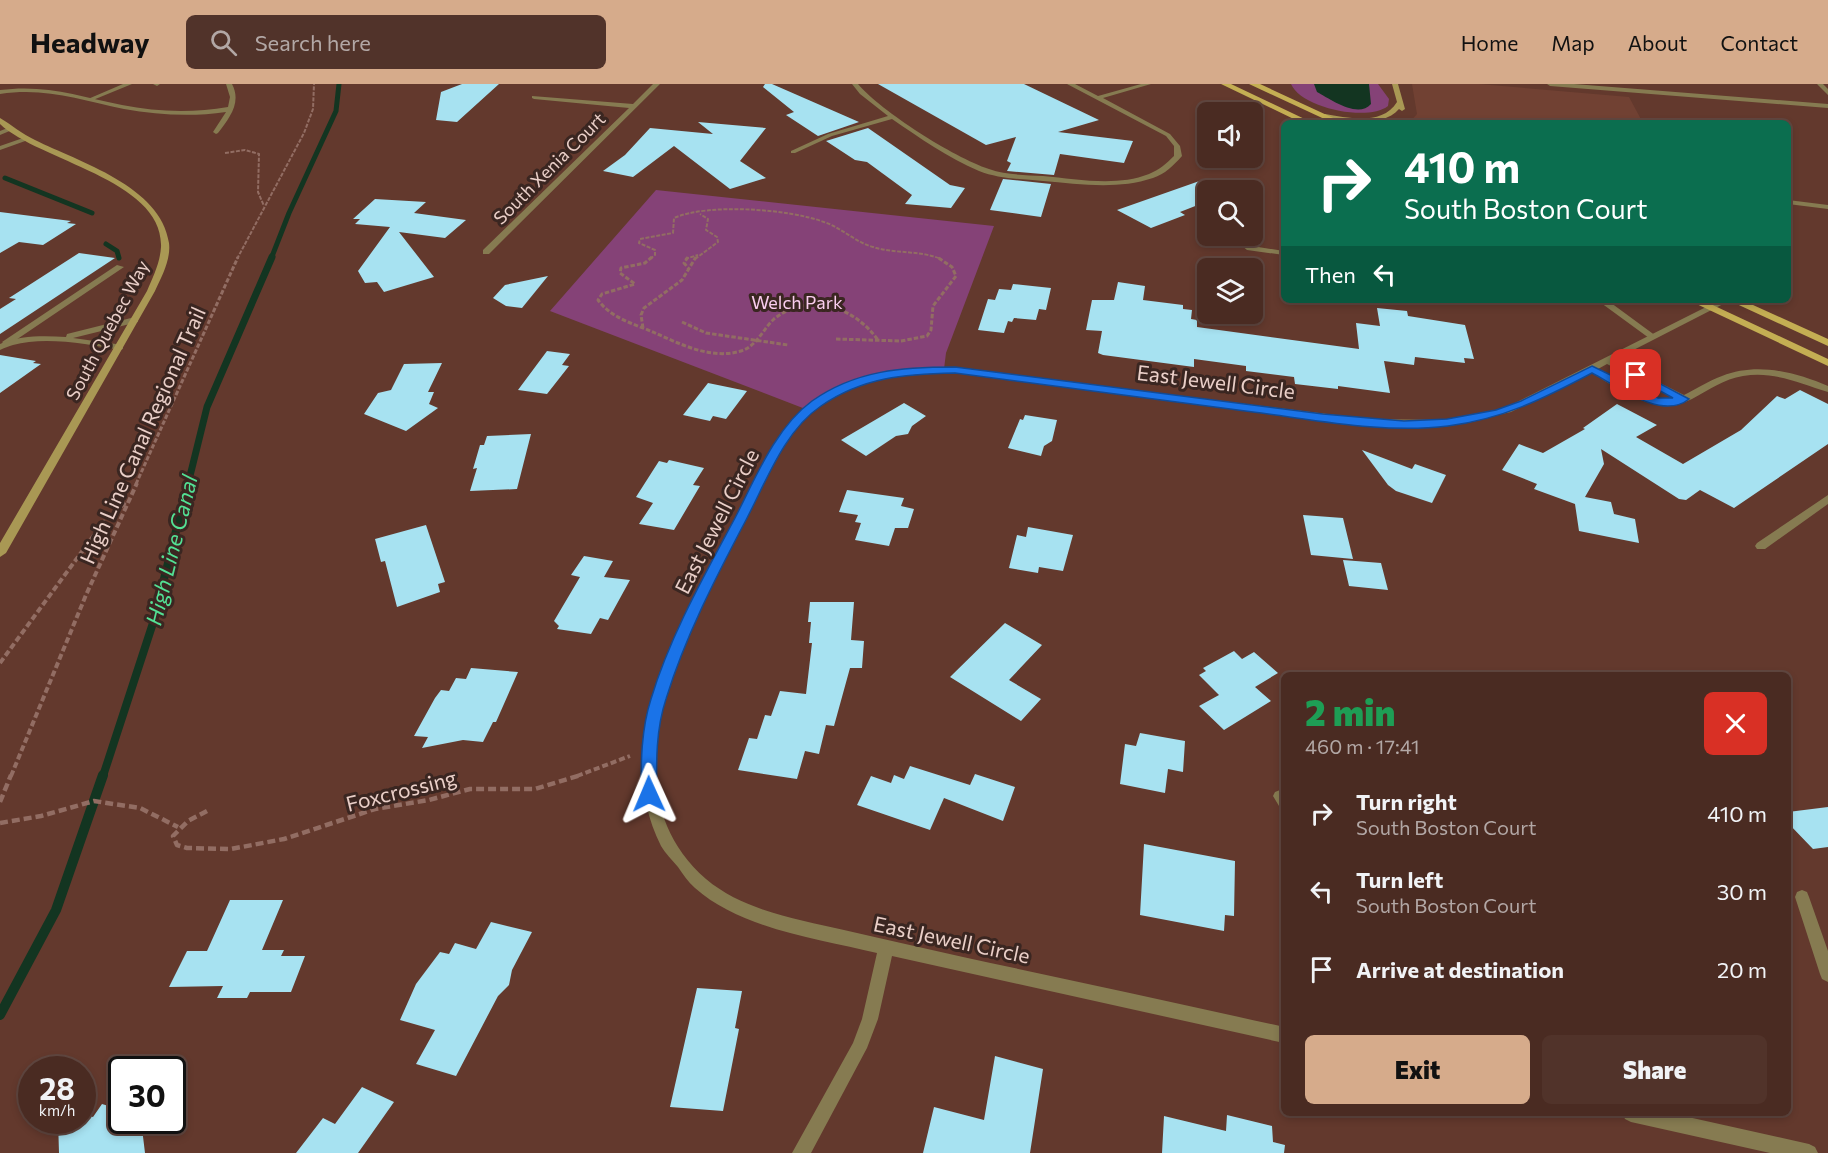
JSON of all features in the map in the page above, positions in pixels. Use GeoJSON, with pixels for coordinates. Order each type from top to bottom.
{"type":"FeatureCollection","features":[{"type":"Feature","properties":{"kind":"main road"},"geometry":{"type":"LineString","coordinates":[[1225,84],[1303,120]]}},
{"type":"Feature","properties":{"kind":"main road"},"geometry":{"type":"LineString","coordinates":[[1252,84],[1334,120]]}},
{"type":"Feature","properties":{"kind":"main road"},"geometry":{"type":"LineString","coordinates":[[1700,303],[1828,363]]}},
{"type":"Feature","properties":{"kind":"main road"},"geometry":{"type":"LineString","coordinates":[[1740,303],[1828,343]]}},
{"type":"Feature","properties":{"kind":"street"},"geometry":{"type":"LineString","coordinates":[[92,99],[129,84]]}},
{"type":"Feature","properties":{"kind":"street"},"geometry":{"type":"LineString","coordinates":[[216,132],[236,96],[229,84]]}},
{"type":"Feature","properties":{"kind":"street","name":"South Xenia Court"},"geometry":{"type":"LineString","coordinates":[[486,252],[657,84]]}},
{"type":"Feature","properties":{"kind":"street"},"geometry":{"type":"LineString","coordinates":[[855,84],[859,91],[893,117],[973,166],[1001,174],[1113,184],[1135,180],[1165,169],[1175,160],[1179,150],[1168,135],[1070,84]]}},
{"type":"Feature","properties":{"kind":"street"},"geometry":{"type":"LineString","coordinates":[[1087,93],[1117,84]]}},
{"type":"Feature","properties":{"kind":"street"},"geometry":{"type":"LineString","coordinates":[[1097,98],[1148,84]]}},
{"type":"Feature","properties":{"kind":"street"},"geometry":{"type":"LineString","coordinates":[[1394,120],[1401,115],[1395,84]]}},
{"type":"Feature","properties":{"kind":"street"},"geometry":{"type":"LineString","coordinates":[[1550,84],[1828,106]]}},
{"type":"Feature","properties":{"kind":"street"},"geometry":{"type":"LineString","coordinates":[[1820,84],[1828,93]]}},
{"type":"Feature","properties":{"kind":"street"},"geometry":{"type":"LineString","coordinates":[[0,92],[34,87],[120,106],[188,113],[230,109]]}},
{"type":"Feature","properties":{"kind":"street","name":"South Xenia Court"},"geometry":{"type":"LineString","coordinates":[[534,97],[633,106]]}},
{"type":"Feature","properties":{"kind":"street"},"geometry":{"type":"LineString","coordinates":[[1325,116],[1348,120],[1380,118],[1394,112],[1400,102]]}},
{"type":"Feature","properties":{"kind":"street"},"geometry":{"type":"LineString","coordinates":[[793,152],[830,135],[893,117]]}},
{"type":"Feature","properties":{"kind":"street","name":"South Quebec Way"},"geometry":{"type":"LineString","coordinates":[[0,120],[26,139],[129,191],[148,206],[159,220],[165,244],[163,260],[151,291],[0,553]]}},
{"type":"Feature","properties":{"kind":"street"},"geometry":{"type":"LineString","coordinates":[[0,133],[10,129]]}},
{"type":"Feature","properties":{"kind":"street"},"geometry":{"type":"LineString","coordinates":[[0,148],[26,139]]}},
{"type":"Feature","properties":{"kind":"street"},"geometry":{"type":"LineString","coordinates":[[1791,202],[1828,207]]}},
{"type":"Feature","properties":{"kind":"street"},"geometry":{"type":"LineString","coordinates":[[1247,246],[1281,253]]}},
{"type":"Feature","properties":{"kind":"street"},"geometry":{"type":"LineString","coordinates":[[4,344],[120,267]]}},
{"type":"Feature","properties":{"kind":"street"},"geometry":{"type":"LineString","coordinates":[[1605,303],[1652,336]]}},
{"type":"Feature","properties":{"kind":"street","name":"East Jewell Circle"},"geometry":{"type":"LineString","coordinates":[[1281,1034],[886,948],[760,917],[734,906],[699,881],[682,865],[659,832],[649,794],[648,753],[658,701],[675,653],[768,466],[790,430],[808,410],[848,385],[871,377],[903,371],[955,370],[1323,417],[1417,424],[1447,423],[1508,410],[1721,303]]}},
{"type":"Feature","properties":{"kind":"street"},"geometry":{"type":"LineString","coordinates":[[4,344],[54,339],[135,320]]}},
{"type":"Feature","properties":{"kind":"street"},"geometry":{"type":"LineString","coordinates":[[54,339],[98,342],[120,347]]}},
{"type":"Feature","properties":{"kind":"street"},"geometry":{"type":"LineString","coordinates":[[1609,361],[1683,399]]}},
{"type":"Feature","properties":{"kind":"street"},"geometry":{"type":"LineString","coordinates":[[1592,369],[1655,401],[1667,403],[1683,399],[1723,378],[1758,371],[1791,376],[1828,389]]}},
{"type":"Feature","properties":{"kind":"street"},"geometry":{"type":"LineString","coordinates":[[1761,546],[1828,500]]}},
{"type":"Feature","properties":{"kind":"street"},"geometry":{"type":"LineString","coordinates":[[1802,897],[1828,974]]}},
{"type":"Feature","properties":{"kind":"street"},"geometry":{"type":"LineString","coordinates":[[801,1153],[859,1048],[870,1019],[886,948]]}},
{"type":"Feature","properties":{"kind":"street"},"geometry":{"type":"LineString","coordinates":[[1644,1116],[1809,1153]]}},
{"type":"Feature","properties":{"kind":"path","name":"High Line Canal Regional Trail"},"geometry":{"type":"LineString","coordinates":[[0,802],[86,595],[244,244],[307,126],[314,100],[314,84]]}},
{"type":"Feature","properties":{"kind":"path"},"geometry":{"type":"LineString","coordinates":[[225,153],[245,150],[259,154],[258,192],[264,206]]}},
{"type":"Feature","properties":{"kind":"path"},"geometry":{"type":"LineString","coordinates":[[697,212],[708,219]]}},
{"type":"Feature","properties":{"kind":"path"},"geometry":{"type":"LineString","coordinates":[[836,339],[878,340],[912,340],[930,333],[932,307],[956,276],[951,264],[931,255],[874,248],[814,218],[764,212],[697,212],[675,216],[673,221],[675,230],[670,234],[640,239],[639,243],[655,250],[655,255],[650,261],[624,266],[619,271],[635,284],[599,297],[603,306],[642,328],[711,353],[740,351],[757,341],[780,315],[800,308],[819,305],[843,308],[857,314],[878,340]]}},
{"type":"Feature","properties":{"kind":"path"},"geometry":{"type":"LineString","coordinates":[[688,269],[684,258],[698,255],[718,242],[715,235],[706,230],[708,219],[717,212]]}},
{"type":"Feature","properties":{"kind":"path"},"geometry":{"type":"LineString","coordinates":[[642,328],[640,315],[644,308],[679,283],[698,255]]}},
{"type":"Feature","properties":{"kind":"path"},"geometry":{"type":"LineString","coordinates":[[682,322],[706,333],[788,345]]}},
{"type":"Feature","properties":{"kind":"path"},"geometry":{"type":"LineString","coordinates":[[0,663],[103,523],[130,499]]}},
{"type":"Feature","properties":{"kind":"path","name":"Foxcrossing"},"geometry":{"type":"LineString","coordinates":[[178,827],[173,836],[177,845],[188,848],[231,849],[284,839],[330,826],[375,809],[429,800],[471,789],[535,789],[554,785],[611,762],[648,753]]}},
{"type":"Feature","properties":{"kind":"path"},"geometry":{"type":"LineString","coordinates":[[0,823],[41,816],[94,801],[140,808],[178,827],[189,818],[207,811]]}},
{"type":"Feature","properties":{"kind":"shaded area"},"geometry":{"type":"Polygon","coordinates":[[[1314,84],[1369,84],[1371,104],[1365,108],[1352,109],[1317,92],[1314,84]]]}},
{"type":"Feature","properties":{"kind":"shaded area"},"geometry":{"type":"Polygon","coordinates":[[[1412,84],[1479,84],[1629,97],[1641,120],[1412,120],[1417,114],[1412,84]]]}},
{"type":"Feature","properties":{"kind":"green space"},"geometry":{"type":"Polygon","coordinates":[[[1291,84],[1378,84],[1389,99],[1388,106],[1379,111],[1366,113],[1336,110],[1308,100],[1291,84]]]}},
{"type":"Feature","properties":{"kind":"green space","name":"Welch Park"},"geometry":{"type":"Polygon","coordinates":[[[656,190],[994,226],[946,353],[944,369],[917,369],[848,385],[808,410],[550,311],[656,190]]]}},
{"type":"Feature","properties":{"kind":"building"},"geometry":{"type":"Polygon","coordinates":[[[462,84],[499,84],[457,122],[436,120],[441,92],[462,84]]]}},
{"type":"Feature","properties":{"kind":"building"},"geometry":{"type":"Polygon","coordinates":[[[765,84],[772,84],[859,122],[818,136],[786,115],[794,112],[763,87],[765,84]]]}},
{"type":"Feature","properties":{"kind":"building"},"geometry":{"type":"Polygon","coordinates":[[[878,84],[1024,84],[1099,120],[1058,132],[1133,141],[1124,163],[1060,154],[1054,175],[1007,171],[1011,163],[1007,161],[1016,137],[986,145],[878,84]]]}},
{"type":"Feature","properties":{"kind":"building"},"geometry":{"type":"Polygon","coordinates":[[[698,122],[766,128],[740,161],[766,178],[730,189],[674,146],[633,177],[603,171],[625,155],[650,128],[713,134],[698,122]]]}},
{"type":"Feature","properties":{"kind":"building"},"geometry":{"type":"Polygon","coordinates":[[[868,128],[950,185],[965,188],[951,208],[905,204],[912,195],[867,162],[855,160],[826,141],[868,128]]]}},
{"type":"Feature","properties":{"kind":"building"},"geometry":{"type":"Polygon","coordinates":[[[1003,179],[1051,184],[1041,217],[990,210],[1003,179]]]}},
{"type":"Feature","properties":{"kind":"building"},"geometry":{"type":"Polygon","coordinates":[[[1197,182],[1197,205],[1180,212],[1185,215],[1151,228],[1117,210],[1197,182]]]}},
{"type":"Feature","properties":{"kind":"building"},"geometry":{"type":"Polygon","coordinates":[[[375,199],[426,202],[414,213],[466,220],[445,238],[399,232],[434,277],[384,292],[377,282],[365,283],[358,271],[390,227],[355,224],[360,219],[353,219],[375,199]]]}},
{"type":"Feature","properties":{"kind":"building"},"geometry":{"type":"Polygon","coordinates":[[[0,212],[71,221],[67,223],[76,224],[43,245],[19,242],[0,253],[0,212]]]}},
{"type":"Feature","properties":{"kind":"building"},"geometry":{"type":"Polygon","coordinates":[[[79,253],[115,258],[0,334],[0,309],[16,299],[9,298],[79,253]]]}},
{"type":"Feature","properties":{"kind":"building"},"geometry":{"type":"Polygon","coordinates":[[[548,276],[522,308],[506,306],[493,298],[505,285],[548,276]]]}},
{"type":"Feature","properties":{"kind":"building"},"geometry":{"type":"Polygon","coordinates":[[[1118,282],[1145,286],[1143,300],[1183,305],[1183,309],[1192,310],[1191,319],[1197,320],[1197,327],[1359,349],[1356,323],[1380,326],[1377,308],[1407,311],[1408,316],[1465,325],[1474,359],[1464,358],[1465,363],[1415,357],[1414,365],[1384,361],[1390,393],[1338,386],[1338,389],[1295,384],[1294,377],[1246,371],[1246,366],[1194,359],[1194,367],[1103,355],[1098,353],[1102,331],[1086,330],[1092,300],[1114,300],[1118,282]]]}},
{"type":"Feature","properties":{"kind":"building"},"geometry":{"type":"Polygon","coordinates":[[[1013,284],[1051,288],[1046,310],[1039,309],[1036,320],[1014,318],[1012,322],[1008,321],[1004,333],[978,330],[988,299],[995,300],[999,289],[1011,290],[1013,284]]]}},
{"type":"Feature","properties":{"kind":"building"},"geometry":{"type":"Polygon","coordinates":[[[547,351],[570,354],[562,365],[569,366],[547,394],[518,390],[547,351]]]}},
{"type":"Feature","properties":{"kind":"building"},"geometry":{"type":"Polygon","coordinates":[[[0,355],[36,361],[33,363],[41,364],[0,393],[0,355]]]}},
{"type":"Feature","properties":{"kind":"building"},"geometry":{"type":"Polygon","coordinates":[[[442,363],[428,392],[434,392],[429,404],[438,408],[406,431],[364,414],[378,393],[391,390],[404,364],[442,363]]]}},
{"type":"Feature","properties":{"kind":"building"},"geometry":{"type":"Polygon","coordinates":[[[708,383],[747,391],[726,419],[713,416],[710,421],[683,415],[708,383]]]}},
{"type":"Feature","properties":{"kind":"building"},"geometry":{"type":"Polygon","coordinates":[[[1800,390],[1828,404],[1828,444],[1734,508],[1700,490],[1686,500],[1679,499],[1601,449],[1604,464],[1585,497],[1611,502],[1614,514],[1635,519],[1639,543],[1579,531],[1575,504],[1534,489],[1537,484],[1502,470],[1519,444],[1543,453],[1585,429],[1583,428],[1617,404],[1657,425],[1636,437],[1683,464],[1741,430],[1777,396],[1785,399],[1800,390]]]}},
{"type":"Feature","properties":{"kind":"building"},"geometry":{"type":"Polygon","coordinates":[[[904,403],[926,416],[912,426],[908,434],[896,436],[866,456],[841,440],[904,403]]]}},
{"type":"Feature","properties":{"kind":"building"},"geometry":{"type":"Polygon","coordinates":[[[1025,415],[1057,420],[1052,441],[1044,446],[1041,456],[1008,448],[1020,419],[1023,420],[1025,415]]]}},
{"type":"Feature","properties":{"kind":"building"},"geometry":{"type":"Polygon","coordinates":[[[531,434],[517,489],[470,491],[477,468],[473,469],[480,445],[484,445],[487,436],[531,434]]]}},
{"type":"Feature","properties":{"kind":"building"},"geometry":{"type":"Polygon","coordinates":[[[1362,450],[1412,469],[1415,464],[1446,475],[1432,503],[1396,491],[1388,485],[1362,450]]]}},
{"type":"Feature","properties":{"kind":"building"},"geometry":{"type":"Polygon","coordinates":[[[669,460],[704,468],[693,485],[700,486],[674,530],[639,524],[653,503],[636,497],[659,461],[667,463],[669,460]]]}},
{"type":"Feature","properties":{"kind":"building"},"geometry":{"type":"Polygon","coordinates":[[[847,490],[904,498],[901,506],[914,509],[908,528],[895,528],[889,546],[855,540],[861,523],[855,522],[858,515],[839,512],[847,490]]]}},
{"type":"Feature","properties":{"kind":"building"},"geometry":{"type":"Polygon","coordinates":[[[1303,515],[1343,518],[1353,559],[1311,555],[1303,515]]]}},
{"type":"Feature","properties":{"kind":"building"},"geometry":{"type":"Polygon","coordinates":[[[426,525],[445,582],[438,584],[440,592],[397,607],[385,561],[381,562],[375,539],[426,525]]]}},
{"type":"Feature","properties":{"kind":"building"},"geometry":{"type":"Polygon","coordinates":[[[1028,527],[1073,535],[1063,571],[1039,567],[1038,573],[1009,568],[1017,535],[1026,537],[1028,527]]]}},
{"type":"Feature","properties":{"kind":"building"},"geometry":{"type":"Polygon","coordinates":[[[584,556],[613,561],[604,577],[630,580],[608,620],[600,618],[591,634],[557,629],[559,626],[554,621],[580,577],[571,575],[584,556]]]}},
{"type":"Feature","properties":{"kind":"building"},"geometry":{"type":"Polygon","coordinates":[[[1343,560],[1381,563],[1388,590],[1349,586],[1343,560]]]}},
{"type":"Feature","properties":{"kind":"building"},"geometry":{"type":"Polygon","coordinates":[[[810,602],[854,602],[851,640],[864,641],[862,668],[850,668],[834,726],[826,725],[819,754],[805,751],[797,779],[738,770],[749,738],[757,739],[765,715],[771,716],[780,691],[806,694],[812,643],[809,643],[810,602]]]}},
{"type":"Feature","properties":{"kind":"building"},"geometry":{"type":"Polygon","coordinates":[[[1005,623],[1042,645],[1009,680],[1041,699],[1021,721],[950,677],[1005,623]]]}},
{"type":"Feature","properties":{"kind":"building"},"geometry":{"type":"Polygon","coordinates":[[[1234,651],[1242,659],[1254,652],[1278,673],[1255,687],[1271,701],[1224,730],[1199,706],[1219,695],[1199,675],[1206,671],[1203,668],[1234,651]]]}},
{"type":"Feature","properties":{"kind":"building"},"geometry":{"type":"Polygon","coordinates":[[[471,668],[518,672],[496,722],[493,722],[483,742],[463,740],[422,748],[428,737],[414,736],[435,698],[441,690],[449,691],[456,678],[466,679],[471,668]]]}},
{"type":"Feature","properties":{"kind":"building"},"geometry":{"type":"Polygon","coordinates":[[[1140,733],[1185,741],[1183,772],[1168,769],[1165,793],[1120,784],[1125,744],[1136,746],[1140,733]]]}},
{"type":"Feature","properties":{"kind":"building"},"geometry":{"type":"Polygon","coordinates":[[[910,766],[970,785],[975,774],[1015,787],[1003,821],[944,798],[930,830],[857,805],[871,776],[891,783],[894,775],[904,779],[910,766]]]}},
{"type":"Feature","properties":{"kind":"building"},"geometry":{"type":"Polygon","coordinates":[[[1828,807],[1828,847],[1813,849],[1791,826],[1791,812],[1828,807]]]}},
{"type":"Feature","properties":{"kind":"building"},"geometry":{"type":"Polygon","coordinates":[[[1144,844],[1235,861],[1234,916],[1225,915],[1224,931],[1140,915],[1144,844]]]}},
{"type":"Feature","properties":{"kind":"building"},"geometry":{"type":"Polygon","coordinates":[[[230,900],[283,900],[262,950],[284,950],[281,956],[305,956],[291,992],[250,992],[247,998],[217,998],[223,986],[169,987],[187,951],[207,951],[230,900]]]}},
{"type":"Feature","properties":{"kind":"building"},"geometry":{"type":"Polygon","coordinates":[[[491,922],[532,932],[512,970],[509,985],[498,996],[456,1076],[416,1064],[435,1030],[400,1020],[416,984],[440,952],[449,954],[455,943],[476,949],[491,922]]]}},
{"type":"Feature","properties":{"kind":"building"},"geometry":{"type":"Polygon","coordinates":[[[697,988],[742,991],[735,1028],[739,1029],[723,1111],[670,1107],[697,988]]]}},
{"type":"Feature","properties":{"kind":"building"},"geometry":{"type":"Polygon","coordinates":[[[995,1056],[1043,1069],[1030,1153],[923,1153],[934,1107],[984,1120],[995,1056]]]}},
{"type":"Feature","properties":{"kind":"building"},"geometry":{"type":"Polygon","coordinates":[[[362,1087],[394,1102],[358,1153],[296,1153],[323,1118],[335,1124],[362,1087]]]}},
{"type":"Feature","properties":{"kind":"building"},"geometry":{"type":"Polygon","coordinates":[[[102,1104],[108,1106],[108,1134],[143,1134],[145,1153],[59,1153],[58,1134],[96,1134],[96,1113],[102,1104]]]}},
{"type":"Feature","properties":{"kind":"building"},"geometry":{"type":"Polygon","coordinates":[[[1227,1115],[1272,1126],[1273,1142],[1285,1145],[1284,1153],[1162,1153],[1164,1116],[1226,1131],[1227,1115]]]}},
{"type":"Feature","properties":{"kind":"waterway","name":"High Line Canal"},"geometry":{"type":"LineString","coordinates":[[271,259],[289,213],[336,111],[339,84]]}},
{"type":"Feature","properties":{"kind":"waterway"},"geometry":{"type":"LineString","coordinates":[[5,178],[92,213]]}},
{"type":"Feature","properties":{"kind":"waterway"},"geometry":{"type":"LineString","coordinates":[[106,244],[117,251],[119,258]]}},
{"type":"Feature","properties":{"kind":"waterway","name":"High Line Canal"},"geometry":{"type":"LineString","coordinates":[[188,484],[207,407],[272,257]]}},
{"type":"Feature","properties":{"kind":"waterway","name":"High Line Canal"},"geometry":{"type":"LineString","coordinates":[[103,776],[153,623],[188,483]]}},
{"type":"Feature","properties":{"kind":"waterway","name":"High Line Canal"},"geometry":{"type":"LineString","coordinates":[[0,1015],[56,910],[103,775]]}},
{"type":"Feature","properties":{"kind":"route"},"geometry":{"type":"LineString","coordinates":[[649,794],[648,753],[651,729],[665,678],[675,653],[718,561],[768,466],[790,430],[808,410],[838,389],[887,373],[933,369],[955,370],[1323,417],[1368,422],[1429,424],[1477,418],[1514,408],[1592,369],[1655,401],[1667,403],[1683,399],[1636,375]]}}]}
